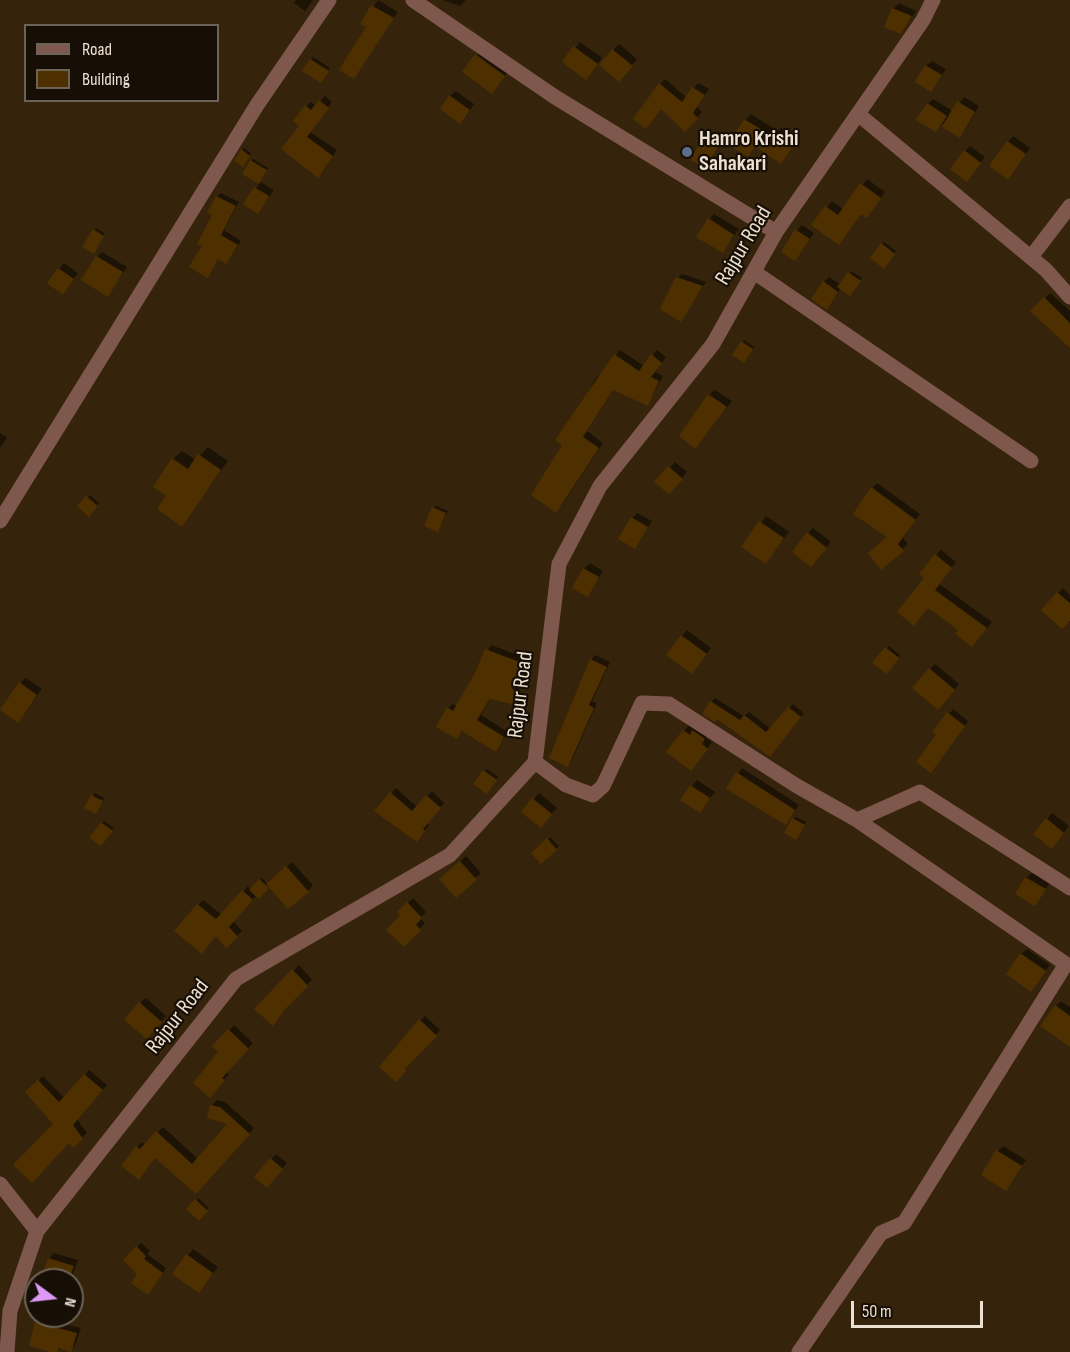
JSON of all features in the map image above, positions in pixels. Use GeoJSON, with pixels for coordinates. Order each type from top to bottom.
{"type":"FeatureCollection","features":[{"type":"Feature","properties":{"kind":"street"},"geometry":{"type":"LineString","coordinates":[[0,521],[256,105],[330,0]]}},
{"type":"Feature","properties":{"kind":"street"},"geometry":{"type":"LineString","coordinates":[[413,0],[555,97],[776,232]]}},
{"type":"Feature","properties":{"kind":"street","name":"Rajpur Road"},"geometry":{"type":"LineString","coordinates":[[7,1352],[10,1311],[37,1231],[236,979],[450,855],[535,762],[559,564],[600,486],[713,344],[776,232],[923,20],[933,0]]}},
{"type":"Feature","properties":{"kind":"street"},"geometry":{"type":"LineString","coordinates":[[858,114],[1031,257],[1070,297]]}},
{"type":"Feature","properties":{"kind":"street"},"geometry":{"type":"LineString","coordinates":[[1031,257],[1070,206]]}},
{"type":"Feature","properties":{"kind":"street"},"geometry":{"type":"LineString","coordinates":[[754,272],[1031,461]]}},
{"type":"Feature","properties":{"kind":"street"},"geometry":{"type":"LineString","coordinates":[[535,762],[566,785],[593,795],[603,786],[642,703],[669,704],[797,786],[856,820],[1066,964],[904,1223],[881,1233],[799,1352]]}},
{"type":"Feature","properties":{"kind":"street"},"geometry":{"type":"LineString","coordinates":[[856,820],[920,792],[1070,888]]}},
{"type":"Feature","properties":{"kind":"street"},"geometry":{"type":"LineString","coordinates":[[0,1184],[37,1231]]}},
{"type":"Feature","properties":{"kind":"building"},"geometry":{"type":"Polygon","coordinates":[[[371,5],[394,18],[354,79],[339,70],[366,27],[360,24],[371,5]]]}},
{"type":"Feature","properties":{"kind":"building"},"geometry":{"type":"Polygon","coordinates":[[[892,8],[912,16],[901,34],[884,27],[892,8]]]}},
{"type":"Feature","properties":{"kind":"building"},"geometry":{"type":"Polygon","coordinates":[[[573,46],[598,64],[586,80],[562,62],[573,46]]]}},
{"type":"Feature","properties":{"kind":"building"},"geometry":{"type":"Polygon","coordinates":[[[612,49],[633,66],[619,82],[599,65],[612,49]]]}},
{"type":"Feature","properties":{"kind":"building"},"geometry":{"type":"Polygon","coordinates":[[[475,54],[505,76],[492,94],[462,72],[475,54]]]}},
{"type":"Feature","properties":{"kind":"building"},"geometry":{"type":"Polygon","coordinates":[[[310,59],[329,71],[321,83],[302,71],[310,59]]]}},
{"type":"Feature","properties":{"kind":"building"},"geometry":{"type":"Polygon","coordinates":[[[925,65],[942,75],[931,92],[915,82],[925,65]]]}},
{"type":"Feature","properties":{"kind":"building"},"geometry":{"type":"Polygon","coordinates":[[[659,83],[682,102],[692,87],[705,95],[693,113],[698,118],[685,132],[661,109],[646,129],[633,119],[659,83]]]}},
{"type":"Feature","properties":{"kind":"building"},"geometry":{"type":"Polygon","coordinates":[[[449,95],[470,110],[460,124],[440,109],[449,95]]]}},
{"type":"Feature","properties":{"kind":"building"},"geometry":{"type":"Polygon","coordinates":[[[319,100],[329,108],[307,137],[333,156],[318,178],[281,149],[299,126],[293,121],[305,105],[311,110],[319,100]]]}},
{"type":"Feature","properties":{"kind":"building"},"geometry":{"type":"Polygon","coordinates":[[[957,101],[975,112],[960,138],[942,127],[957,101]]]}},
{"type":"Feature","properties":{"kind":"building"},"geometry":{"type":"Polygon","coordinates":[[[927,103],[947,116],[936,132],[916,120],[927,103]]]}},
{"type":"Feature","properties":{"kind":"building"},"geometry":{"type":"Polygon","coordinates":[[[744,119],[772,136],[775,133],[793,146],[781,164],[755,146],[748,157],[728,144],[744,119]]]}},
{"type":"Feature","properties":{"kind":"building"},"geometry":{"type":"Polygon","coordinates":[[[702,138],[718,147],[706,168],[691,160],[702,138]]]}},
{"type":"Feature","properties":{"kind":"building"},"geometry":{"type":"Polygon","coordinates":[[[1007,141],[1026,154],[1008,180],[989,166],[1007,141]]]}},
{"type":"Feature","properties":{"kind":"building"},"geometry":{"type":"Polygon","coordinates":[[[241,149],[250,156],[243,167],[234,161],[241,149]]]}},
{"type":"Feature","properties":{"kind":"building"},"geometry":{"type":"Polygon","coordinates":[[[964,150],[981,163],[967,182],[950,169],[964,150]]]}},
{"type":"Feature","properties":{"kind":"building"},"geometry":{"type":"Polygon","coordinates":[[[250,160],[267,170],[259,184],[242,174],[250,160]]]}},
{"type":"Feature","properties":{"kind":"building"},"geometry":{"type":"Polygon","coordinates":[[[860,183],[881,198],[867,218],[861,214],[839,245],[811,225],[825,206],[838,215],[860,183]]]}},
{"type":"Feature","properties":{"kind":"building"},"geometry":{"type":"Polygon","coordinates":[[[254,187],[269,196],[258,214],[243,204],[254,187]]]}},
{"type":"Feature","properties":{"kind":"building"},"geometry":{"type":"Polygon","coordinates":[[[216,196],[236,206],[221,235],[238,245],[226,264],[218,259],[208,278],[189,267],[202,246],[197,244],[212,215],[207,213],[216,196]]]}},
{"type":"Feature","properties":{"kind":"building"},"geometry":{"type":"Polygon","coordinates":[[[708,218],[734,235],[723,253],[696,237],[708,218]]]}},
{"type":"Feature","properties":{"kind":"building"},"geometry":{"type":"Polygon","coordinates":[[[93,229],[104,236],[94,254],[82,247],[93,229]]]}},
{"type":"Feature","properties":{"kind":"building"},"geometry":{"type":"Polygon","coordinates":[[[795,229],[810,239],[795,261],[781,252],[795,229]]]}},
{"type":"Feature","properties":{"kind":"building"},"geometry":{"type":"Polygon","coordinates":[[[881,243],[895,254],[884,269],[870,258],[881,243]]]}},
{"type":"Feature","properties":{"kind":"building"},"geometry":{"type":"Polygon","coordinates":[[[96,256],[123,272],[108,297],[81,280],[96,256]]]}},
{"type":"Feature","properties":{"kind":"building"},"geometry":{"type":"Polygon","coordinates":[[[58,268],[74,279],[63,295],[47,283],[58,268]]]}},
{"type":"Feature","properties":{"kind":"building"},"geometry":{"type":"Polygon","coordinates":[[[848,272],[861,281],[850,296],[837,287],[848,272]]]}},
{"type":"Feature","properties":{"kind":"building"},"geometry":{"type":"Polygon","coordinates":[[[676,277],[703,286],[681,322],[660,309],[676,277]]]}},
{"type":"Feature","properties":{"kind":"building"},"geometry":{"type":"Polygon","coordinates":[[[823,281],[838,292],[827,310],[811,299],[823,281]]]}},
{"type":"Feature","properties":{"kind":"building"},"geometry":{"type":"Polygon","coordinates":[[[1044,297],[1070,323],[1070,348],[1030,311],[1044,297]]]}},
{"type":"Feature","properties":{"kind":"building"},"geometry":{"type":"Polygon","coordinates":[[[741,341],[753,349],[744,363],[732,355],[741,341]]]}},
{"type":"Feature","properties":{"kind":"building"},"geometry":{"type":"Polygon","coordinates":[[[614,354],[639,371],[651,354],[662,363],[651,377],[659,381],[648,406],[613,390],[583,437],[599,448],[556,513],[531,495],[562,445],[555,440],[614,354]]]}},
{"type":"Feature","properties":{"kind":"building"},"geometry":{"type":"Polygon","coordinates":[[[708,394],[727,407],[695,449],[679,436],[708,394]]]}},
{"type":"Feature","properties":{"kind":"building"},"geometry":{"type":"Polygon","coordinates":[[[198,454],[221,470],[182,527],[157,509],[166,496],[153,487],[172,458],[188,469],[198,454]]]}},
{"type":"Feature","properties":{"kind":"building"},"geometry":{"type":"Polygon","coordinates":[[[668,466],[683,479],[669,494],[654,482],[668,466]]]}},
{"type":"Feature","properties":{"kind":"building"},"geometry":{"type":"Polygon","coordinates":[[[871,487],[916,520],[898,544],[904,551],[881,570],[868,553],[887,537],[853,514],[871,487]]]}},
{"type":"Feature","properties":{"kind":"building"},"geometry":{"type":"Polygon","coordinates":[[[86,496],[98,506],[89,517],[77,506],[86,496]]]}},
{"type":"Feature","properties":{"kind":"building"},"geometry":{"type":"Polygon","coordinates":[[[432,507],[446,513],[438,532],[424,526],[432,507]]]}},
{"type":"Feature","properties":{"kind":"building"},"geometry":{"type":"Polygon","coordinates":[[[631,517],[648,527],[635,549],[618,539],[631,517]]]}},
{"type":"Feature","properties":{"kind":"building"},"geometry":{"type":"Polygon","coordinates":[[[759,521],[784,538],[766,564],[741,547],[759,521]]]}},
{"type":"Feature","properties":{"kind":"building"},"geometry":{"type":"Polygon","coordinates":[[[807,532],[827,548],[811,567],[792,552],[807,532]]]}},
{"type":"Feature","properties":{"kind":"building"},"geometry":{"type":"Polygon","coordinates":[[[935,554],[952,568],[935,590],[987,628],[972,647],[955,634],[958,630],[928,608],[914,626],[897,612],[924,578],[919,574],[935,554]]]}},
{"type":"Feature","properties":{"kind":"building"},"geometry":{"type":"Polygon","coordinates":[[[583,568],[599,577],[588,597],[572,588],[583,568]]]}},
{"type":"Feature","properties":{"kind":"building"},"geometry":{"type":"Polygon","coordinates":[[[1057,592],[1070,603],[1070,621],[1062,629],[1041,610],[1057,592]]]}},
{"type":"Feature","properties":{"kind":"building"},"geometry":{"type":"Polygon","coordinates":[[[681,635],[707,654],[692,674],[666,655],[681,635]]]}},
{"type":"Feature","properties":{"kind":"building"},"geometry":{"type":"Polygon","coordinates":[[[885,647],[899,658],[887,674],[872,663],[885,647]]]}},
{"type":"Feature","properties":{"kind":"building"},"geometry":{"type":"Polygon","coordinates":[[[485,649],[522,663],[512,689],[516,690],[512,704],[490,699],[477,720],[504,737],[496,752],[462,731],[457,739],[436,727],[447,707],[453,711],[476,671],[485,649]]]}},
{"type":"Feature","properties":{"kind":"building"},"geometry":{"type":"Polygon","coordinates":[[[590,659],[607,667],[589,705],[594,708],[568,767],[549,758],[590,659]]]}},
{"type":"Feature","properties":{"kind":"building"},"geometry":{"type":"Polygon","coordinates":[[[929,668],[955,690],[938,710],[912,688],[929,668]]]}},
{"type":"Feature","properties":{"kind":"building"},"geometry":{"type":"Polygon","coordinates":[[[19,682],[37,695],[18,723],[0,710],[19,682]]]}},
{"type":"Feature","properties":{"kind":"building"},"geometry":{"type":"Polygon","coordinates":[[[710,701],[740,720],[744,715],[766,732],[788,707],[801,717],[770,757],[717,719],[715,722],[702,714],[710,701]]]}},
{"type":"Feature","properties":{"kind":"building"},"geometry":{"type":"Polygon","coordinates":[[[947,712],[965,726],[931,773],[916,762],[936,735],[932,732],[947,712]]]}},
{"type":"Feature","properties":{"kind":"building"},"geometry":{"type":"Polygon","coordinates":[[[683,730],[690,735],[692,730],[705,739],[702,744],[708,749],[691,771],[666,752],[683,730]]]}},
{"type":"Feature","properties":{"kind":"building"},"geometry":{"type":"Polygon","coordinates":[[[483,770],[497,780],[487,794],[473,784],[483,770]]]}},
{"type":"Feature","properties":{"kind":"building"},"geometry":{"type":"Polygon","coordinates":[[[736,772],[795,810],[786,825],[726,789],[736,772]]]}},
{"type":"Feature","properties":{"kind":"building"},"geometry":{"type":"Polygon","coordinates":[[[690,785],[710,798],[700,813],[680,800],[690,785]]]}},
{"type":"Feature","properties":{"kind":"building"},"geometry":{"type":"Polygon","coordinates":[[[390,792],[412,811],[426,795],[441,808],[423,829],[425,831],[417,842],[374,811],[390,792]]]}},
{"type":"Feature","properties":{"kind":"building"},"geometry":{"type":"Polygon","coordinates":[[[91,795],[103,801],[96,814],[84,808],[91,795]]]}},
{"type":"Feature","properties":{"kind":"building"},"geometry":{"type":"Polygon","coordinates":[[[532,798],[552,814],[541,828],[521,812],[532,798]]]}},
{"type":"Feature","properties":{"kind":"building"},"geometry":{"type":"Polygon","coordinates":[[[792,818],[805,825],[796,840],[784,833],[792,818]]]}},
{"type":"Feature","properties":{"kind":"building"},"geometry":{"type":"Polygon","coordinates":[[[1046,818],[1064,833],[1052,849],[1033,834],[1046,818]]]}},
{"type":"Feature","properties":{"kind":"building"},"geometry":{"type":"Polygon","coordinates":[[[101,822],[113,831],[101,846],[89,838],[101,822]]]}},
{"type":"Feature","properties":{"kind":"building"},"geometry":{"type":"Polygon","coordinates":[[[547,838],[557,850],[541,864],[531,853],[547,838]]]}},
{"type":"Feature","properties":{"kind":"building"},"geometry":{"type":"Polygon","coordinates":[[[460,861],[477,880],[456,898],[439,879],[460,861]]]}},
{"type":"Feature","properties":{"kind":"building"},"geometry":{"type":"Polygon","coordinates":[[[286,866],[309,892],[288,909],[266,884],[286,866]]]}},
{"type":"Feature","properties":{"kind":"building"},"geometry":{"type":"Polygon","coordinates":[[[1025,877],[1046,889],[1035,906],[1015,894],[1025,877]]]}},
{"type":"Feature","properties":{"kind":"building"},"geometry":{"type":"Polygon","coordinates":[[[259,879],[269,888],[259,899],[249,890],[259,879]]]}},
{"type":"Feature","properties":{"kind":"building"},"geometry":{"type":"Polygon","coordinates":[[[242,890],[253,900],[229,927],[238,937],[226,948],[216,936],[202,954],[174,931],[197,904],[216,919],[242,890]]]}},
{"type":"Feature","properties":{"kind":"building"},"geometry":{"type":"Polygon","coordinates":[[[407,902],[422,918],[416,925],[421,930],[404,947],[386,930],[400,915],[397,912],[407,902]]]}},
{"type":"Feature","properties":{"kind":"building"},"geometry":{"type":"Polygon","coordinates":[[[1020,953],[1046,971],[1031,992],[1006,974],[1020,953]]]}},
{"type":"Feature","properties":{"kind":"building"},"geometry":{"type":"Polygon","coordinates":[[[292,969],[308,986],[286,1008],[273,1026],[254,1009],[292,969]]]}},
{"type":"Feature","properties":{"kind":"building"},"geometry":{"type":"Polygon","coordinates":[[[139,1002],[162,1022],[147,1039],[124,1020],[139,1002]]]}},
{"type":"Feature","properties":{"kind":"building"},"geometry":{"type":"Polygon","coordinates":[[[1055,1005],[1070,1016],[1070,1047],[1040,1026],[1055,1005]]]}},
{"type":"Feature","properties":{"kind":"building"},"geometry":{"type":"Polygon","coordinates":[[[419,1019],[437,1036],[405,1069],[406,1071],[396,1082],[379,1067],[419,1019]]]}},
{"type":"Feature","properties":{"kind":"building"},"geometry":{"type":"Polygon","coordinates":[[[228,1029],[249,1049],[222,1078],[225,1080],[210,1098],[193,1083],[218,1052],[212,1046],[228,1029]]]}},
{"type":"Feature","properties":{"kind":"building"},"geometry":{"type":"Polygon","coordinates":[[[84,1074],[103,1090],[73,1125],[83,1139],[73,1148],[69,1143],[32,1183],[13,1165],[53,1124],[25,1092],[38,1080],[59,1102],[84,1074]]]}},
{"type":"Feature","properties":{"kind":"building"},"geometry":{"type":"Polygon","coordinates":[[[210,1105],[220,1107],[250,1134],[196,1194],[155,1158],[139,1180],[121,1166],[136,1146],[140,1149],[156,1131],[192,1164],[227,1124],[207,1118],[210,1105]]]}},
{"type":"Feature","properties":{"kind":"building"},"geometry":{"type":"Polygon","coordinates":[[[996,1150],[1022,1166],[1006,1191],[981,1175],[996,1150]]]}},
{"type":"Feature","properties":{"kind":"building"},"geometry":{"type":"Polygon","coordinates":[[[270,1158],[283,1169],[267,1188],[254,1177],[270,1158]]]}},
{"type":"Feature","properties":{"kind":"building"},"geometry":{"type":"Polygon","coordinates":[[[195,1199],[208,1211],[199,1221],[186,1209],[195,1199]]]}},
{"type":"Feature","properties":{"kind":"building"},"geometry":{"type":"Polygon","coordinates":[[[136,1246],[146,1256],[144,1259],[163,1273],[148,1295],[131,1283],[137,1274],[123,1260],[136,1246]]]}},
{"type":"Feature","properties":{"kind":"building"},"geometry":{"type":"Polygon","coordinates":[[[186,1254],[213,1273],[199,1293],[172,1274],[186,1254]]]}},
{"type":"Feature","properties":{"kind":"building"},"geometry":{"type":"Polygon","coordinates":[[[48,1258],[74,1266],[73,1268],[45,1268],[48,1258]]]}},
{"type":"Feature","properties":{"kind":"building"},"geometry":{"type":"Polygon","coordinates":[[[34,1328],[58,1328],[77,1333],[71,1352],[59,1348],[58,1352],[51,1352],[29,1346],[34,1328]]]}},
{"type":"Feature","properties":{"kind":"place","name":"Hamro Krishi Sahakari"},"geometry":{"type":"Point","coordinates":[687,152]}}]}
